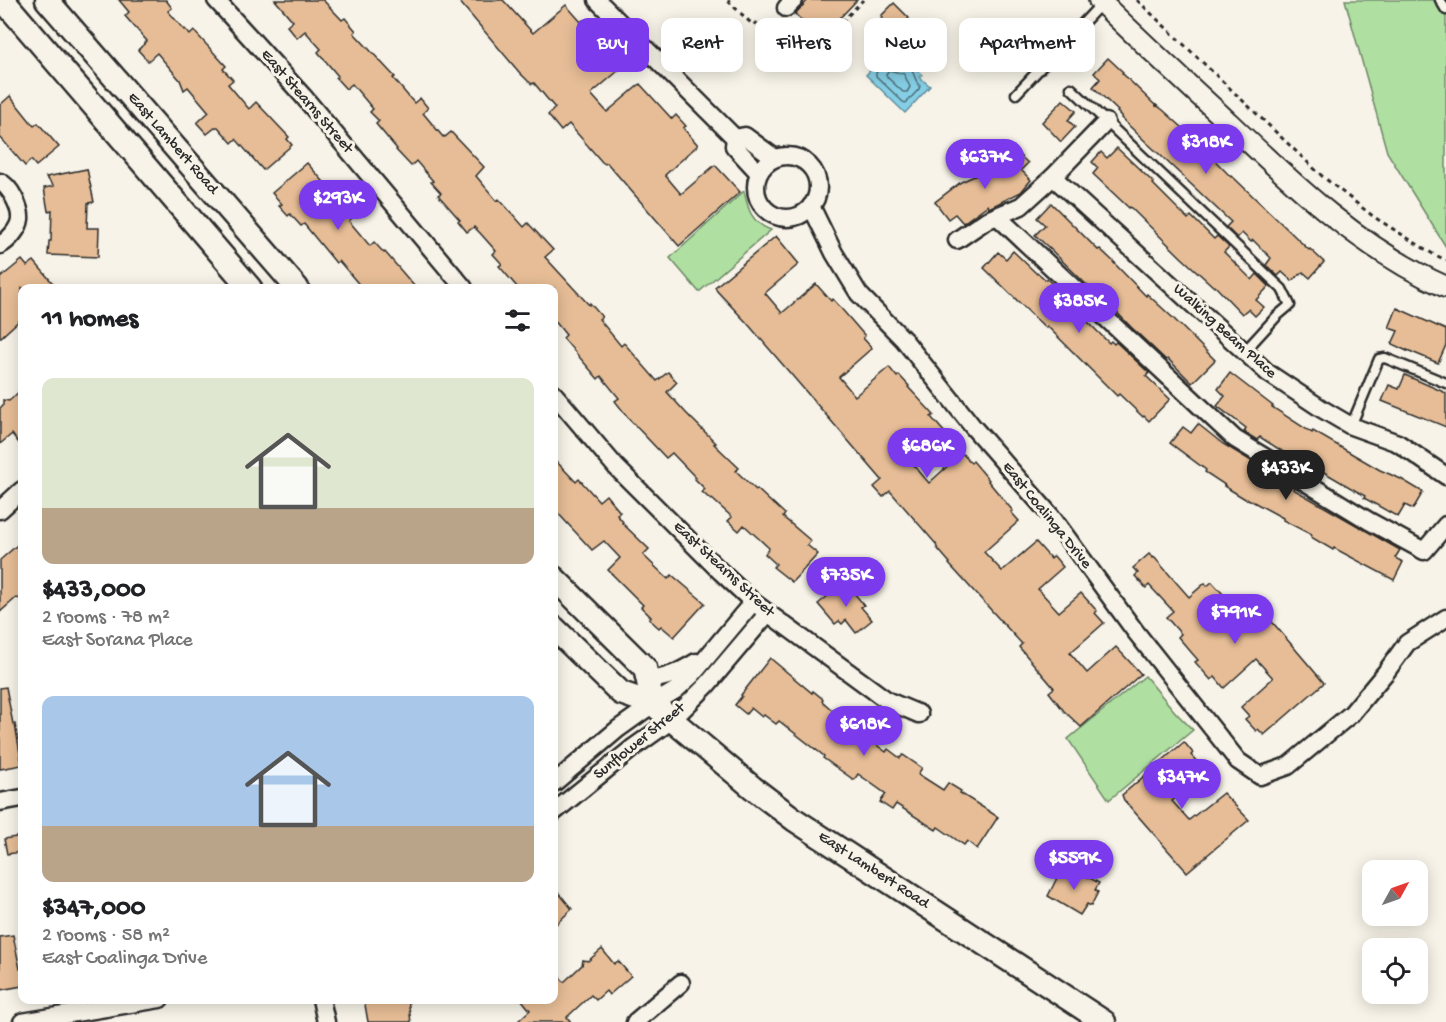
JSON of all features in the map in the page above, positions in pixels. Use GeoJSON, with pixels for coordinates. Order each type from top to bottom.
{"type":"FeatureCollection","features":[{"type":"Feature","properties":{"kind":"main road","name":"East Lambert Road"},"geometry":{"type":"LineString","coordinates":[[3,0],[247,284]]}},
{"type":"Feature","properties":{"kind":"main road","name":"East Lambert Road"},"geometry":{"type":"LineString","coordinates":[[47,0],[294,284]]}},
{"type":"Feature","properties":{"kind":"main road"},"geometry":{"type":"LineString","coordinates":[[558,582],[645,668],[653,704]]}},
{"type":"Feature","properties":{"kind":"main road","name":"East Lambert Road"},"geometry":{"type":"LineString","coordinates":[[558,632],[621,693],[653,704],[795,820],[1104,1022]]}},
{"type":"Feature","properties":{"kind":"street","name":"East Stearns Street"},"geometry":{"type":"LineString","coordinates":[[216,0],[303,96],[461,284]]}},
{"type":"Feature","properties":{"kind":"street"},"geometry":{"type":"LineString","coordinates":[[597,0],[735,138]]}},
{"type":"Feature","properties":{"kind":"street"},"geometry":{"type":"LineString","coordinates":[[1100,2],[1297,188],[1363,240],[1428,279],[1446,287]]}},
{"type":"Feature","properties":{"kind":"street"},"geometry":{"type":"LineString","coordinates":[[957,240],[985,221],[1021,206],[1053,177],[1106,122]]}},
{"type":"Feature","properties":{"kind":"street"},"geometry":{"type":"LineString","coordinates":[[735,138],[745,136],[775,158]]}},
{"type":"Feature","properties":{"kind":"street"},"geometry":{"type":"LineString","coordinates":[[735,138],[734,146],[759,173]]}},
{"type":"Feature","properties":{"kind":"street"},"geometry":{"type":"LineString","coordinates":[[795,157],[805,161],[812,168],[817,177],[818,187],[816,198],[805,211],[790,217],[780,217],[765,208],[759,200],[757,182],[759,173],[775,158],[795,157]]}},
{"type":"Feature","properties":{"kind":"street","name":"Walking Beam Place"},"geometry":{"type":"LineString","coordinates":[[1053,177],[1268,373],[1351,426],[1398,443],[1446,476]]}},
{"type":"Feature","properties":{"kind":"street"},"geometry":{"type":"LineString","coordinates":[[0,182],[5,184],[16,202],[20,218],[7,241],[0,245]]}},
{"type":"Feature","properties":{"kind":"street","name":"East Coalinga Drive"},"geometry":{"type":"LineString","coordinates":[[805,211],[859,294],[904,340],[973,427],[1051,516],[1135,631],[1239,761],[1260,776],[1288,766],[1351,714],[1407,643],[1446,618]]}},
{"type":"Feature","properties":{"kind":"street"},"geometry":{"type":"LineString","coordinates":[[998,217],[1235,439],[1359,515],[1424,551],[1446,525]]}},
{"type":"Feature","properties":{"kind":"street","name":"East Stearns Street"},"geometry":{"type":"LineString","coordinates":[[558,399],[616,467],[753,602],[888,701],[919,714]]}},
{"type":"Feature","properties":{"kind":"street"},"geometry":{"type":"LineString","coordinates":[[0,510],[18,494]]}},
{"type":"Feature","properties":{"kind":"street","name":"Sunflower Street"},"geometry":{"type":"LineString","coordinates":[[558,780],[618,729],[676,690],[753,602]]}},
{"type":"Feature","properties":{"kind":"street","name":"Sunflower Street"},"geometry":{"type":"LineString","coordinates":[[558,809],[634,747],[672,720],[707,685],[768,613]]}},
{"type":"Feature","properties":{"kind":"street"},"geometry":{"type":"LineString","coordinates":[[647,680],[656,680],[680,671],[709,654]]}},
{"type":"Feature","properties":{"kind":"street"},"geometry":{"type":"LineString","coordinates":[[0,802],[18,799]]}},
{"type":"Feature","properties":{"kind":"street"},"geometry":{"type":"LineString","coordinates":[[635,1022],[681,983]]}},
{"type":"Feature","properties":{"kind":"street"},"geometry":{"type":"LineString","coordinates":[[22,1022],[130,1004]]}},
{"type":"Feature","properties":{"kind":"street"},"geometry":{"type":"LineString","coordinates":[[322,1004],[326,1022]]}},
{"type":"Feature","properties":{"kind":"lane"},"geometry":{"type":"LineString","coordinates":[[1440,0],[1446,10]]}},
{"type":"Feature","properties":{"kind":"lane"},"geometry":{"type":"LineString","coordinates":[[1016,94],[1100,2]]}},
{"type":"Feature","properties":{"kind":"lane"},"geometry":{"type":"LineString","coordinates":[[1071,88],[1282,289],[1290,305],[1244,352]]}},
{"type":"Feature","properties":{"kind":"lane"},"geometry":{"type":"LineString","coordinates":[[1351,426],[1379,359],[1385,358],[1446,383]]}},
{"type":"Feature","properties":{"kind":"path"},"geometry":{"type":"LineString","coordinates":[[729,0],[753,25],[756,23],[764,25],[766,35],[809,56],[863,0]]}},
{"type":"Feature","properties":{"kind":"path"},"geometry":{"type":"LineString","coordinates":[[1137,0],[1343,194],[1374,217],[1446,260]]}},
{"type":"Feature","properties":{"kind":"green space"},"geometry":{"type":"Polygon","coordinates":[[[1345,0],[1446,0],[1446,247],[1387,152],[1345,0]]]}},
{"type":"Feature","properties":{"kind":"green space"},"geometry":{"type":"Polygon","coordinates":[[[744,191],[752,215],[764,227],[771,230],[699,292],[670,258],[744,191]]]}},
{"type":"Feature","properties":{"kind":"green space"},"geometry":{"type":"Polygon","coordinates":[[[1145,676],[1193,730],[1109,800],[1068,739],[1145,676]]]}},
{"type":"Feature","properties":{"kind":"water"},"geometry":{"type":"Polygon","coordinates":[[[869,72],[920,72],[922,75],[919,77],[930,86],[905,113],[866,75],[869,72]]]}},
{"type":"Feature","properties":{"kind":"building"},"geometry":{"type":"Polygon","coordinates":[[[119,0],[166,0],[172,8],[168,11],[184,30],[190,35],[194,31],[226,66],[223,69],[233,80],[228,84],[249,109],[256,102],[289,137],[287,139],[292,145],[263,170],[236,139],[232,143],[218,127],[207,134],[197,123],[209,112],[188,87],[184,90],[180,80],[157,53],[148,61],[138,50],[147,41],[125,16],[129,12],[119,0]]]}},
{"type":"Feature","properties":{"kind":"building"},"geometry":{"type":"Polygon","coordinates":[[[275,0],[323,0],[342,20],[345,18],[356,31],[354,33],[395,77],[393,78],[414,103],[420,98],[428,108],[423,113],[443,137],[451,132],[484,167],[476,176],[497,201],[499,199],[524,227],[528,223],[553,250],[545,257],[602,317],[599,319],[621,346],[624,343],[657,381],[668,372],[677,382],[667,392],[739,468],[736,471],[785,514],[783,517],[811,541],[807,545],[818,554],[792,582],[773,567],[776,564],[765,554],[769,548],[744,525],[739,531],[728,521],[732,517],[702,492],[705,489],[672,453],[666,458],[630,420],[615,401],[619,398],[601,376],[598,379],[563,338],[566,335],[558,325],[558,284],[515,284],[499,266],[502,264],[493,254],[496,251],[474,227],[467,232],[458,221],[460,220],[438,195],[441,193],[431,182],[433,181],[416,161],[411,166],[396,150],[376,124],[379,121],[370,112],[373,109],[352,84],[346,89],[336,78],[338,76],[318,52],[321,49],[305,31],[297,38],[287,26],[293,21],[275,0]]]}},
{"type":"Feature","properties":{"kind":"building"},"geometry":{"type":"Polygon","coordinates":[[[458,0],[503,0],[533,33],[566,5],[577,18],[576,72],[617,72],[591,94],[607,112],[640,84],[672,119],[676,115],[686,126],[683,128],[698,145],[665,175],[681,194],[715,165],[740,192],[679,246],[607,163],[602,162],[569,124],[561,131],[548,115],[555,108],[534,83],[532,84],[519,72],[458,0]]]}},
{"type":"Feature","properties":{"kind":"building"},"geometry":{"type":"Polygon","coordinates":[[[808,0],[857,0],[840,18],[799,18],[795,14],[808,0]]]}},
{"type":"Feature","properties":{"kind":"building"},"geometry":{"type":"Polygon","coordinates":[[[894,3],[909,18],[883,18],[881,16],[894,3]]]}},
{"type":"Feature","properties":{"kind":"building"},"geometry":{"type":"Polygon","coordinates":[[[1108,58],[1156,106],[1183,128],[1231,177],[1324,262],[1310,278],[1303,272],[1292,281],[1282,272],[1278,276],[1266,265],[1271,258],[1253,240],[1251,242],[1242,233],[1237,238],[1226,227],[1231,222],[1121,118],[1118,111],[1093,87],[1100,79],[1095,72],[1108,58]]]}},
{"type":"Feature","properties":{"kind":"building"},"geometry":{"type":"Polygon","coordinates":[[[10,96],[34,126],[38,123],[59,147],[36,166],[31,160],[25,166],[0,137],[0,105],[10,96]]]}},
{"type":"Feature","properties":{"kind":"building"},"geometry":{"type":"Polygon","coordinates":[[[1063,100],[1076,111],[1068,120],[1075,127],[1061,142],[1042,122],[1063,100]]]}},
{"type":"Feature","properties":{"kind":"building"},"geometry":{"type":"Polygon","coordinates":[[[1117,148],[1188,219],[1191,216],[1214,239],[1217,236],[1229,247],[1224,252],[1252,280],[1257,274],[1269,286],[1256,300],[1264,307],[1255,316],[1248,309],[1242,314],[1215,286],[1093,174],[1098,168],[1092,162],[1101,152],[1107,158],[1117,148]]]}},
{"type":"Feature","properties":{"kind":"building"},"geometry":{"type":"Polygon","coordinates":[[[1018,154],[1028,163],[1021,170],[1031,180],[1021,192],[989,208],[988,205],[963,223],[955,214],[948,219],[935,202],[961,182],[997,166],[1005,157],[1011,161],[1018,154]]]}},
{"type":"Feature","properties":{"kind":"building"},"geometry":{"type":"Polygon","coordinates":[[[307,163],[354,216],[349,221],[370,246],[374,242],[413,284],[359,284],[339,261],[336,263],[304,224],[301,226],[290,214],[288,216],[279,206],[282,204],[272,193],[307,163]]]}},
{"type":"Feature","properties":{"kind":"building"},"geometry":{"type":"Polygon","coordinates":[[[87,169],[94,202],[88,203],[87,228],[99,228],[98,257],[48,255],[52,210],[48,211],[44,188],[54,186],[46,177],[87,169]]]}},
{"type":"Feature","properties":{"kind":"building"},"geometry":{"type":"Polygon","coordinates":[[[1051,203],[1215,360],[1192,383],[1035,235],[1045,225],[1037,218],[1051,203]]]}},
{"type":"Feature","properties":{"kind":"building"},"geometry":{"type":"Polygon","coordinates":[[[776,236],[799,264],[765,293],[782,313],[816,284],[831,301],[833,299],[865,336],[863,338],[872,348],[839,377],[855,396],[889,367],[897,377],[899,375],[934,415],[931,417],[946,434],[913,464],[929,483],[962,453],[971,463],[973,461],[989,480],[1019,521],[984,552],[1002,571],[1036,542],[1051,559],[1054,556],[1063,567],[1038,589],[1059,612],[1081,593],[1104,623],[1070,653],[1087,673],[1116,647],[1141,674],[1081,727],[1049,692],[1054,688],[1019,647],[1022,644],[949,564],[936,544],[890,491],[883,497],[874,487],[882,480],[717,291],[715,287],[776,236]]]}},
{"type":"Feature","properties":{"kind":"building"},"geometry":{"type":"Polygon","coordinates":[[[1013,251],[1076,306],[1074,308],[1109,343],[1116,342],[1149,373],[1146,376],[1170,399],[1149,421],[1119,394],[1117,396],[1047,326],[1046,328],[984,268],[998,252],[1006,259],[1013,251]]]}},
{"type":"Feature","properties":{"kind":"building"},"geometry":{"type":"Polygon","coordinates":[[[22,260],[27,266],[34,261],[54,284],[18,284],[18,322],[0,338],[0,278],[22,260]]]}},
{"type":"Feature","properties":{"kind":"building"},"geometry":{"type":"Polygon","coordinates":[[[1397,308],[1446,330],[1446,345],[1438,363],[1392,344],[1398,331],[1389,328],[1397,308]]]}},
{"type":"Feature","properties":{"kind":"building"},"geometry":{"type":"Polygon","coordinates":[[[1230,373],[1272,407],[1312,433],[1313,431],[1423,492],[1413,509],[1405,505],[1398,517],[1322,471],[1320,473],[1305,466],[1260,437],[1257,440],[1244,432],[1246,428],[1217,406],[1225,396],[1218,389],[1230,373]]]}},
{"type":"Feature","properties":{"kind":"building"},"geometry":{"type":"Polygon","coordinates":[[[1405,375],[1446,393],[1446,427],[1382,401],[1389,385],[1399,389],[1405,375]]]}},
{"type":"Feature","properties":{"kind":"building"},"geometry":{"type":"Polygon","coordinates":[[[18,393],[18,442],[12,434],[0,444],[0,408],[3,400],[9,401],[18,393]]]}},
{"type":"Feature","properties":{"kind":"building"},"geometry":{"type":"Polygon","coordinates":[[[1198,424],[1223,444],[1294,487],[1293,489],[1400,550],[1395,558],[1403,562],[1394,580],[1334,548],[1333,550],[1311,537],[1312,535],[1224,486],[1170,443],[1183,427],[1191,433],[1198,424]]]}},
{"type":"Feature","properties":{"kind":"building"},"geometry":{"type":"Polygon","coordinates":[[[558,463],[576,482],[579,479],[599,501],[606,495],[620,512],[617,515],[622,523],[649,549],[643,555],[668,579],[672,575],[705,603],[674,637],[649,619],[651,617],[641,607],[643,605],[608,570],[620,558],[604,541],[592,550],[558,513],[558,463]]]}},
{"type":"Feature","properties":{"kind":"building"},"geometry":{"type":"Polygon","coordinates":[[[18,544],[18,598],[0,612],[0,560],[18,544]]]}},
{"type":"Feature","properties":{"kind":"building"},"geometry":{"type":"Polygon","coordinates":[[[1149,554],[1189,597],[1205,583],[1207,586],[1212,582],[1245,618],[1257,607],[1324,683],[1264,735],[1258,729],[1256,731],[1245,719],[1249,716],[1241,707],[1273,678],[1256,659],[1224,688],[1215,677],[1211,680],[1195,662],[1198,660],[1178,637],[1181,634],[1166,617],[1173,611],[1149,585],[1146,588],[1135,576],[1138,573],[1133,568],[1149,554]]]}},
{"type":"Feature","properties":{"kind":"building"},"geometry":{"type":"Polygon","coordinates":[[[845,582],[864,605],[861,607],[872,620],[856,633],[846,620],[842,624],[839,621],[835,624],[818,604],[845,582]]]}},
{"type":"Feature","properties":{"kind":"building"},"geometry":{"type":"Polygon","coordinates":[[[770,658],[812,693],[813,691],[823,699],[822,701],[841,718],[837,723],[856,737],[864,741],[866,737],[886,752],[888,749],[900,758],[903,755],[922,768],[918,774],[943,790],[948,783],[998,817],[977,849],[967,841],[964,845],[938,827],[936,830],[896,804],[892,810],[880,802],[886,794],[858,774],[854,780],[823,758],[824,756],[779,721],[776,724],[751,708],[746,714],[735,705],[770,658]]]}},
{"type":"Feature","properties":{"kind":"building"},"geometry":{"type":"Polygon","coordinates":[[[6,687],[13,724],[15,724],[18,766],[0,769],[0,688],[6,687]]]}},
{"type":"Feature","properties":{"kind":"building"},"geometry":{"type":"Polygon","coordinates":[[[1184,742],[1193,753],[1191,755],[1206,772],[1172,801],[1189,820],[1223,793],[1249,820],[1187,872],[1122,795],[1184,742]]]}},
{"type":"Feature","properties":{"kind":"building"},"geometry":{"type":"Polygon","coordinates":[[[18,837],[18,853],[7,854],[4,839],[18,837]]]}},
{"type":"Feature","properties":{"kind":"building"},"geometry":{"type":"Polygon","coordinates":[[[1068,866],[1099,883],[1095,890],[1098,892],[1091,906],[1087,904],[1080,915],[1048,896],[1058,876],[1061,878],[1068,866]]]}},
{"type":"Feature","properties":{"kind":"building"},"geometry":{"type":"Polygon","coordinates":[[[558,892],[572,909],[558,922],[558,892]]]}},
{"type":"Feature","properties":{"kind":"building"},"geometry":{"type":"Polygon","coordinates":[[[13,935],[18,959],[18,987],[0,990],[0,937],[13,935]]]}},
{"type":"Feature","properties":{"kind":"building"},"geometry":{"type":"Polygon","coordinates":[[[602,949],[614,964],[618,961],[631,976],[609,995],[606,991],[596,1000],[591,995],[567,1017],[571,1022],[517,1022],[530,1010],[525,1004],[558,1004],[558,975],[564,982],[582,965],[583,960],[588,961],[602,949]]]}},
{"type":"Feature","properties":{"kind":"building"},"geometry":{"type":"Polygon","coordinates":[[[365,1004],[409,1004],[411,1022],[368,1022],[365,1004]]]}}]}
